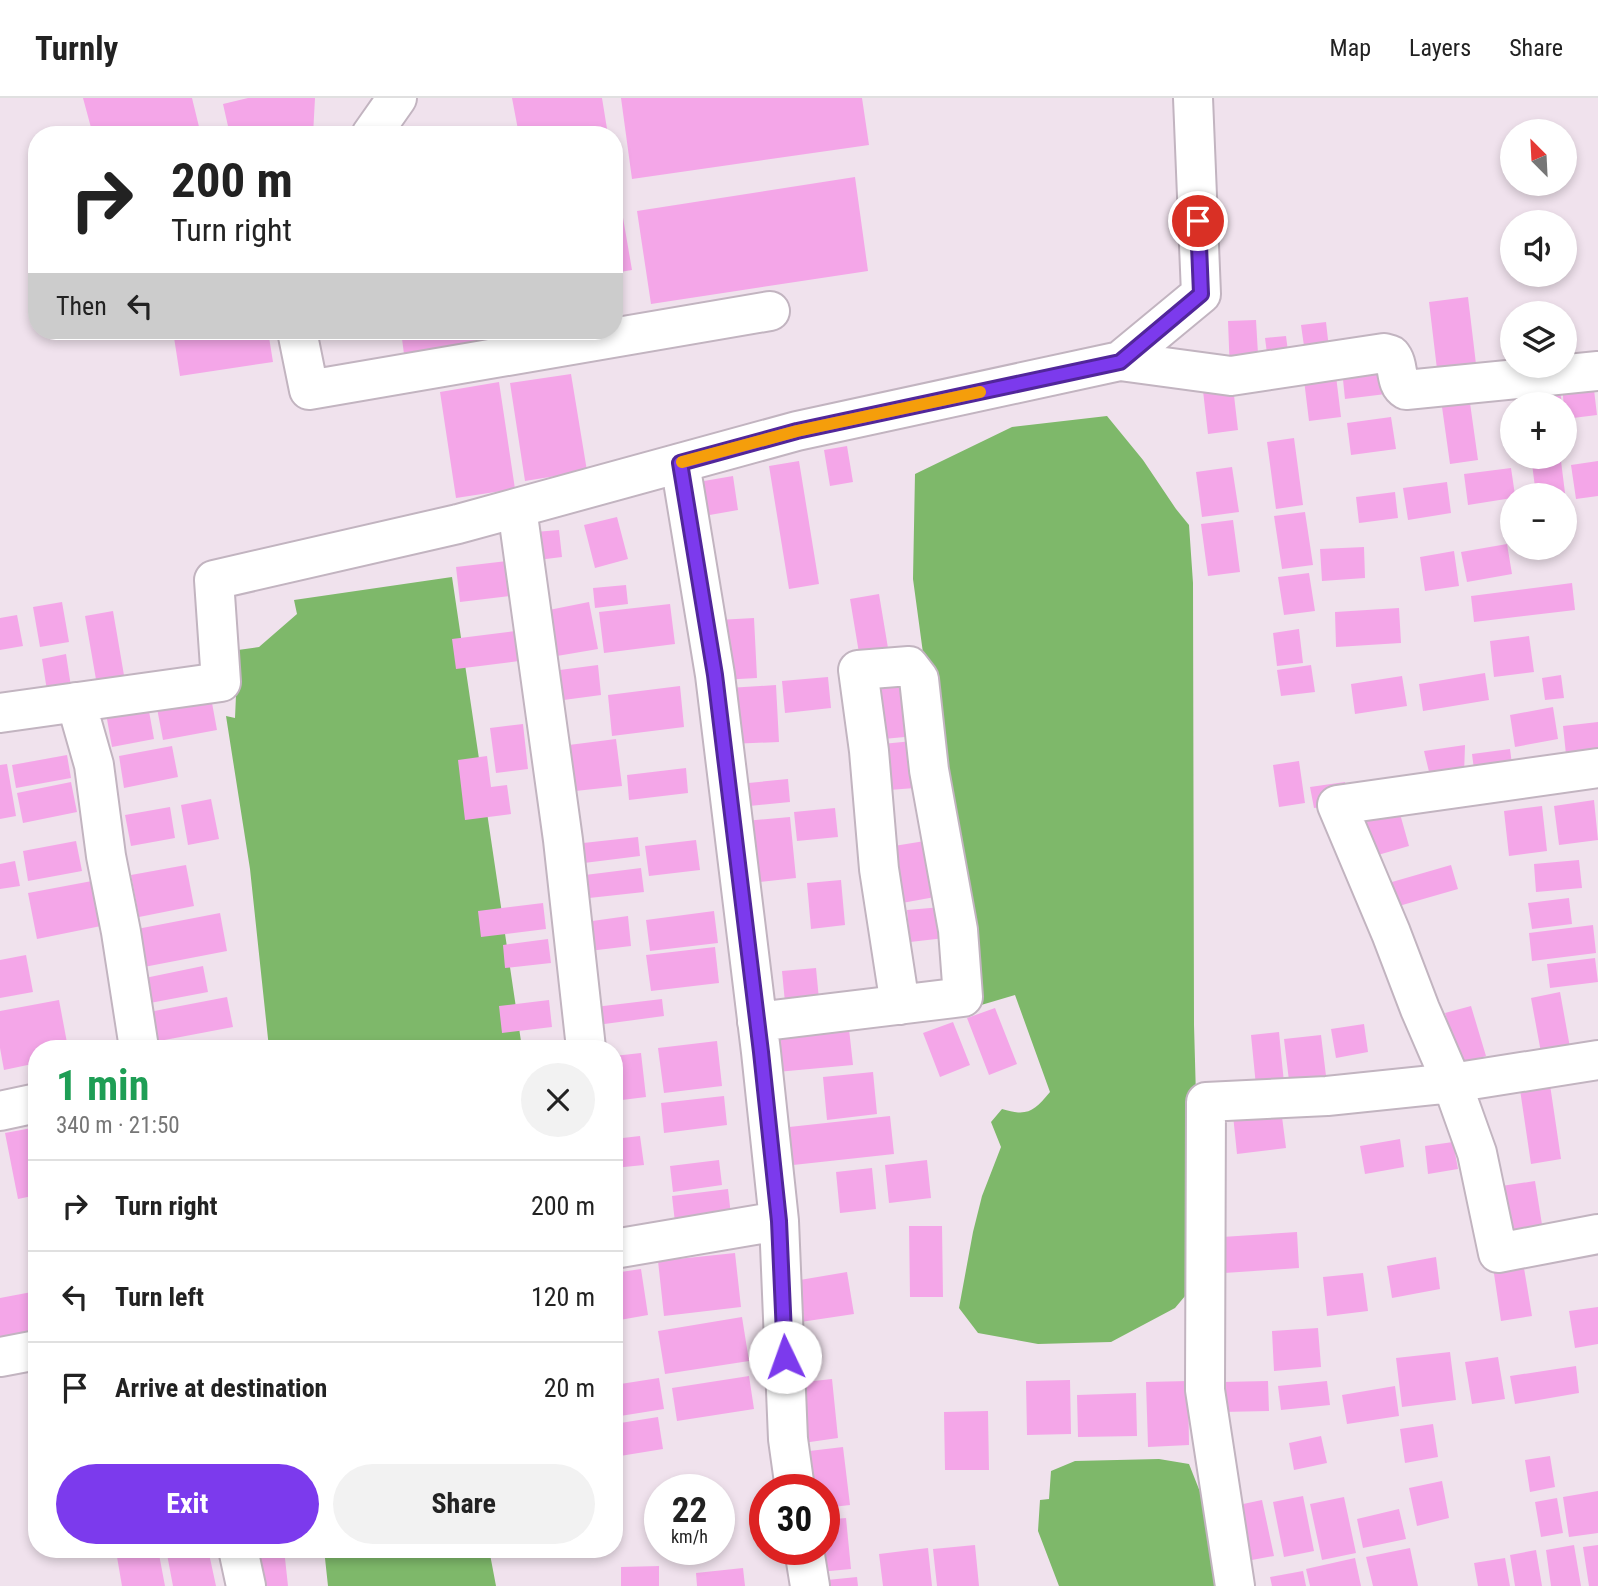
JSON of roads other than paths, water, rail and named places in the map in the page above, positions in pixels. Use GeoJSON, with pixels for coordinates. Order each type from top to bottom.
{"type":"FeatureCollection","features":[{"type":"Feature","properties":{"kind":"street"},"geometry":{"type":"LineString","coordinates":[[377,126],[397,98]]}},
{"type":"Feature","properties":{"kind":"street"},"geometry":{"type":"LineString","coordinates":[[1120,362],[1201,294],[1193,98]]}},
{"type":"Feature","properties":{"kind":"street"},"geometry":{"type":"LineString","coordinates":[[623,337],[770,311]]}},
{"type":"Feature","properties":{"kind":"street"},"geometry":{"type":"LineString","coordinates":[[298,340],[309,390],[604,340]]}},
{"type":"Feature","properties":{"kind":"street"},"geometry":{"type":"LineString","coordinates":[[0,713],[221,682],[214,580],[458,524],[797,431],[1120,362],[1231,376],[1384,353],[1396,360],[1401,387],[1406,390],[1598,371]]}},
{"type":"Feature","properties":{"kind":"street"},"geometry":{"type":"LineString","coordinates":[[680,463],[715,675],[757,1022],[779,1221],[788,1439],[793,1474]]}},
{"type":"Feature","properties":{"kind":"street"},"geometry":{"type":"LineString","coordinates":[[517,508],[563,840],[585,1040]]}},
{"type":"Feature","properties":{"kind":"street"},"geometry":{"type":"LineString","coordinates":[[757,1022],[900,1005],[963,997],[958,930],[929,770],[919,679],[909,666],[858,670],[869,751],[879,869],[900,1005]]}},
{"type":"Feature","properties":{"kind":"street"},"geometry":{"type":"LineString","coordinates":[[76,702],[94,765],[138,1040]]}},
{"type":"Feature","properties":{"kind":"street"},"geometry":{"type":"LineString","coordinates":[[1598,768],[1337,805],[1452,1083],[1477,1153],[1498,1253],[1598,1234]]}},
{"type":"Feature","properties":{"kind":"street"},"geometry":{"type":"LineString","coordinates":[[1235,1586],[1205,1390],[1206,1102],[1327,1096],[1452,1083],[1598,1060]]}},
{"type":"Feature","properties":{"kind":"street"},"geometry":{"type":"LineString","coordinates":[[0,1111],[28,1105]]}},
{"type":"Feature","properties":{"kind":"street"},"geometry":{"type":"LineString","coordinates":[[623,1247],[779,1221]]}},
{"type":"Feature","properties":{"kind":"street"},"geometry":{"type":"LineString","coordinates":[[0,1357],[28,1352]]}},
{"type":"Feature","properties":{"kind":"street"},"geometry":{"type":"LineString","coordinates":[[240,1558],[246,1586]]}},
{"type":"Feature","properties":{"kind":"street"},"geometry":{"type":"LineString","coordinates":[[807,1565],[810,1586]]}}]}
